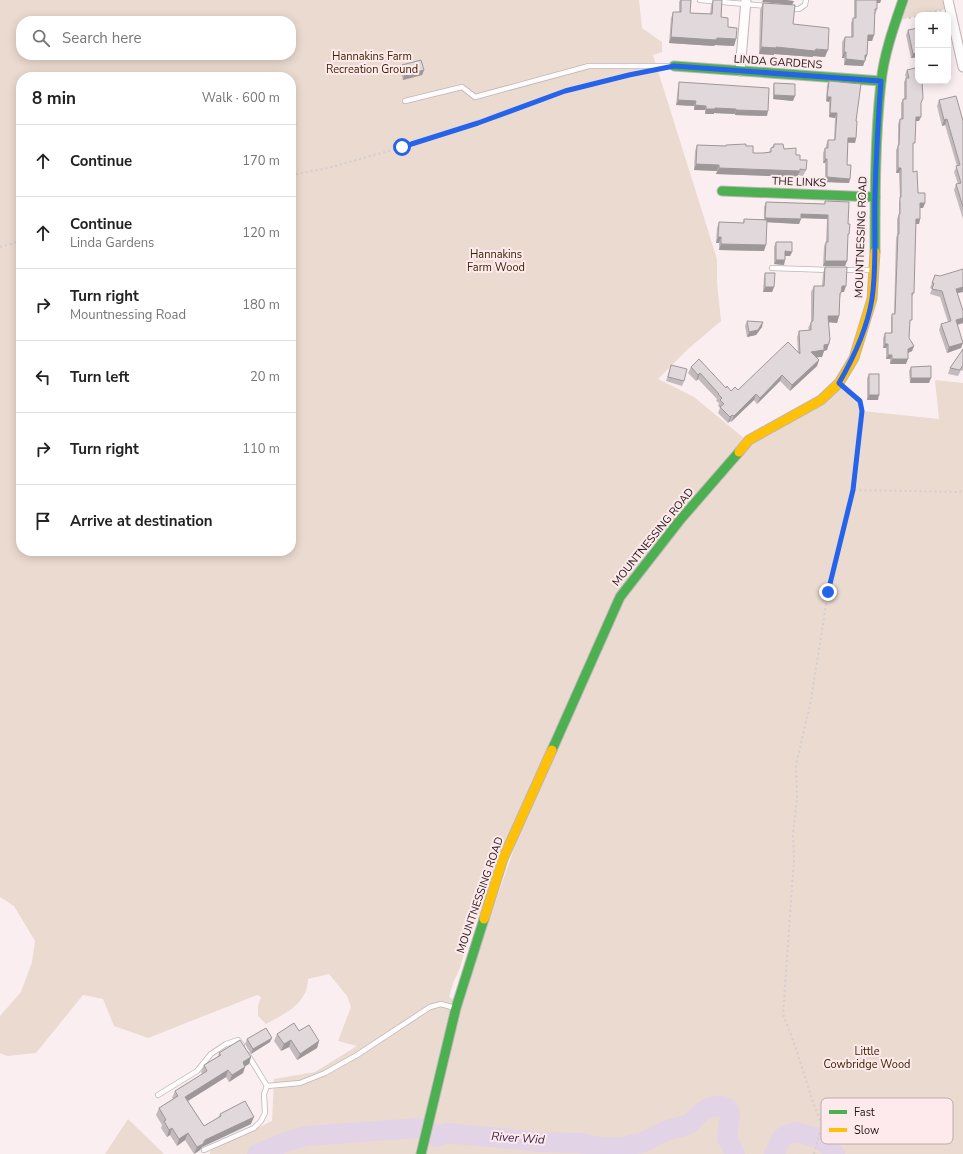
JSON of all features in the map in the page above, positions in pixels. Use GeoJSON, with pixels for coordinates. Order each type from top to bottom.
{"type":"FeatureCollection","features":[{"type":"Feature","properties":{"kind":"street","name":"MOUNTNESSING ROAD"},"geometry":{"type":"LineString","coordinates":[[421,1154],[456,1008],[503,859],[620,598],[680,520],[749,440],[821,400],[839,383],[854,358],[872,299],[875,197],[881,81],[892,32],[903,0]]}},
{"type":"Feature","properties":{"kind":"street"},"geometry":{"type":"LineString","coordinates":[[740,71],[746,2]]}},
{"type":"Feature","properties":{"kind":"street"},"geometry":{"type":"LineString","coordinates":[[949,4],[963,67]]}},
{"type":"Feature","properties":{"kind":"street","name":"LINDA GARDENS"},"geometry":{"type":"LineString","coordinates":[[674,66],[881,81]]}},
{"type":"Feature","properties":{"kind":"street","name":"THE LINKS"},"geometry":{"type":"LineString","coordinates":[[722,191],[875,197]]}},
{"type":"Feature","properties":{"kind":"lane"},"geometry":{"type":"LineString","coordinates":[[700,0],[746,2],[775,7]]}},
{"type":"Feature","properties":{"kind":"lane"},"geometry":{"type":"LineString","coordinates":[[782,8],[799,9],[805,5],[806,0]]}},
{"type":"Feature","properties":{"kind":"lane"},"geometry":{"type":"LineString","coordinates":[[405,101],[462,87],[476,97],[589,66],[674,66]]}},
{"type":"Feature","properties":{"kind":"lane"},"geometry":{"type":"LineString","coordinates":[[772,268],[874,270]]}},
{"type":"Feature","properties":{"kind":"lane"},"geometry":{"type":"LineString","coordinates":[[267,1086],[300,1083],[325,1073],[357,1055],[430,1007],[441,1004],[456,1008]]}},
{"type":"Feature","properties":{"kind":"lane"},"geometry":{"type":"LineString","coordinates":[[158,1095],[197,1071],[211,1054],[226,1044],[238,1040],[267,1086]]}},
{"type":"Feature","properties":{"kind":"lane"},"geometry":{"type":"LineString","coordinates":[[204,1150],[254,1128],[261,1121],[265,1113],[264,1094],[267,1086]]}},
{"type":"Feature","properties":{"kind":"path"},"geometry":{"type":"LineString","coordinates":[[928,12],[949,4]]}},
{"type":"Feature","properties":{"kind":"path"},"geometry":{"type":"LineString","coordinates":[[296,174],[328,168],[402,147],[478,123],[565,91],[636,73]]}},
{"type":"Feature","properties":{"kind":"path"},"geometry":{"type":"LineString","coordinates":[[0,247],[16,242]]}},
{"type":"Feature","properties":{"kind":"path"},"geometry":{"type":"LineString","coordinates":[[821,1122],[783,1014],[794,859],[793,835],[797,798],[796,765],[811,700],[828,592],[853,490],[862,411],[860,401],[839,383]]}},
{"type":"Feature","properties":{"kind":"path"},"geometry":{"type":"LineString","coordinates":[[853,490],[963,491]]}},
{"type":"Feature","properties":{"kind":"path"},"geometry":{"type":"LineString","coordinates":[[814,1154],[821,1129]]}},
{"type":"Feature","properties":{"kind":"green space"},"geometry":{"type":"Polygon","coordinates":[[[0,0],[639,0],[642,28],[662,42],[662,52],[653,55],[717,259],[717,283],[721,321],[687,350],[658,379],[694,397],[745,439],[839,383],[860,401],[862,411],[939,419],[935,380],[963,383],[963,1154],[210,1154],[210,1151],[272,1121],[274,1079],[315,1072],[357,1046],[338,1041],[351,1007],[347,996],[329,974],[308,979],[307,987],[300,1001],[288,1012],[266,1024],[258,1016],[258,1006],[261,997],[257,995],[148,1038],[114,1026],[103,999],[83,995],[36,1053],[7,1056],[0,1053],[0,1016],[21,992],[32,962],[35,941],[14,906],[0,897],[0,0]],[[515,846],[503,859],[467,942],[460,968],[453,983],[449,997],[463,1004],[486,929],[515,846]]]}},
{"type":"Feature","properties":{"kind":"green space"},"geometry":{"type":"Polygon","coordinates":[[[903,0],[948,0],[950,8],[933,12],[915,12],[915,16],[896,21],[903,0]]]}},
{"type":"Feature","properties":{"kind":"green space"},"geometry":{"type":"Polygon","coordinates":[[[128,1119],[164,1154],[105,1154],[128,1119]]]}},
{"type":"Feature","properties":{"kind":"building"},"geometry":{"type":"Polygon","coordinates":[[[681,0],[691,0],[690,13],[712,14],[713,0],[722,0],[721,17],[728,18],[728,27],[737,28],[736,39],[717,38],[716,40],[671,37],[673,12],[681,12],[681,0]]]}},
{"type":"Feature","properties":{"kind":"building"},"geometry":{"type":"Polygon","coordinates":[[[856,0],[877,0],[877,9],[875,9],[874,35],[868,35],[867,55],[865,55],[865,61],[846,59],[846,52],[844,52],[845,37],[853,37],[853,18],[856,18],[856,0]]]}},
{"type":"Feature","properties":{"kind":"building"},"geometry":{"type":"Polygon","coordinates":[[[763,3],[795,5],[793,24],[829,28],[828,50],[816,49],[815,51],[761,47],[763,3]]]}},
{"type":"Feature","properties":{"kind":"building"},"geometry":{"type":"Polygon","coordinates":[[[915,29],[915,53],[913,54],[908,30],[915,29]]]}},
{"type":"Feature","properties":{"kind":"building"},"geometry":{"type":"Polygon","coordinates":[[[421,60],[424,70],[404,75],[402,65],[421,60]]]}},
{"type":"Feature","properties":{"kind":"building"},"geometry":{"type":"Polygon","coordinates":[[[915,68],[915,84],[922,84],[923,98],[921,103],[921,117],[916,117],[915,143],[913,143],[913,172],[917,171],[918,193],[925,193],[925,203],[920,203],[920,219],[916,219],[914,293],[912,293],[912,320],[910,320],[909,338],[914,346],[908,349],[908,359],[892,359],[892,355],[888,355],[888,344],[885,344],[885,333],[892,333],[892,314],[895,314],[901,197],[901,168],[898,168],[898,145],[900,119],[903,119],[903,99],[906,99],[906,78],[909,78],[907,70],[915,68]]]}},
{"type":"Feature","properties":{"kind":"building"},"geometry":{"type":"Polygon","coordinates":[[[829,81],[861,84],[856,121],[856,138],[848,138],[847,165],[851,165],[850,179],[827,177],[827,159],[825,159],[825,148],[828,148],[828,140],[835,140],[837,113],[830,113],[831,97],[827,97],[829,81]]]}},
{"type":"Feature","properties":{"kind":"building"},"geometry":{"type":"Polygon","coordinates":[[[679,82],[769,88],[768,111],[715,108],[706,109],[706,106],[695,105],[696,101],[678,100],[679,82]]]}},
{"type":"Feature","properties":{"kind":"building"},"geometry":{"type":"Polygon","coordinates":[[[774,83],[795,84],[795,96],[774,95],[774,83]]]}},
{"type":"Feature","properties":{"kind":"building"},"geometry":{"type":"Polygon","coordinates":[[[956,96],[963,121],[963,207],[956,184],[961,183],[956,166],[960,165],[947,119],[944,120],[939,100],[956,96]]]}},
{"type":"Feature","properties":{"kind":"building"},"geometry":{"type":"Polygon","coordinates":[[[746,144],[746,146],[753,146],[753,153],[771,152],[771,148],[774,147],[774,144],[783,144],[784,149],[796,148],[796,155],[800,155],[800,160],[807,160],[806,170],[719,168],[719,165],[696,164],[697,145],[726,146],[746,144]]]}},
{"type":"Feature","properties":{"kind":"building"},"geometry":{"type":"Polygon","coordinates":[[[825,201],[849,202],[848,224],[850,224],[847,261],[825,261],[826,242],[828,242],[828,215],[801,214],[801,219],[765,218],[766,202],[825,204],[825,201]]]}},
{"type":"Feature","properties":{"kind":"building"},"geometry":{"type":"Polygon","coordinates":[[[744,219],[767,220],[766,245],[721,244],[721,237],[718,237],[719,222],[744,223],[744,219]]]}},
{"type":"Feature","properties":{"kind":"building"},"geometry":{"type":"Polygon","coordinates":[[[776,242],[792,242],[792,252],[785,251],[785,260],[776,260],[776,242]]]}},
{"type":"Feature","properties":{"kind":"building"},"geometry":{"type":"Polygon","coordinates":[[[825,267],[847,267],[846,286],[842,286],[840,293],[839,316],[828,316],[829,344],[824,345],[824,350],[811,352],[819,360],[792,385],[782,375],[760,398],[756,394],[734,416],[732,415],[730,417],[720,407],[724,404],[720,400],[722,398],[719,394],[700,373],[698,375],[691,367],[699,359],[726,388],[727,386],[731,391],[735,387],[738,390],[788,342],[800,354],[799,331],[811,330],[811,322],[813,321],[814,286],[824,286],[825,267]]]}},
{"type":"Feature","properties":{"kind":"building"},"geometry":{"type":"Polygon","coordinates":[[[963,269],[963,287],[956,289],[963,311],[963,318],[956,320],[963,343],[949,347],[941,324],[951,321],[942,291],[932,289],[934,283],[932,283],[935,275],[940,276],[963,269]]]}},
{"type":"Feature","properties":{"kind":"building"},"geometry":{"type":"Polygon","coordinates":[[[765,273],[775,273],[774,287],[765,287],[765,273]]]}},
{"type":"Feature","properties":{"kind":"building"},"geometry":{"type":"Polygon","coordinates":[[[747,321],[763,322],[758,330],[749,332],[747,321]]]}},
{"type":"Feature","properties":{"kind":"building"},"geometry":{"type":"Polygon","coordinates":[[[963,349],[963,365],[960,370],[950,368],[963,349]]]}},
{"type":"Feature","properties":{"kind":"building"},"geometry":{"type":"Polygon","coordinates":[[[671,365],[687,369],[684,381],[668,377],[671,365]]]}},
{"type":"Feature","properties":{"kind":"building"},"geometry":{"type":"Polygon","coordinates":[[[931,366],[931,378],[911,378],[911,367],[931,366]]]}},
{"type":"Feature","properties":{"kind":"building"},"geometry":{"type":"Polygon","coordinates":[[[869,374],[879,374],[879,395],[869,395],[869,374]]]}},
{"type":"Feature","properties":{"kind":"building"},"geometry":{"type":"Polygon","coordinates":[[[294,1023],[299,1031],[309,1025],[319,1041],[300,1054],[291,1040],[284,1044],[277,1034],[294,1023]]]}},
{"type":"Feature","properties":{"kind":"building"},"geometry":{"type":"Polygon","coordinates":[[[266,1028],[272,1038],[253,1049],[247,1039],[266,1028]]]}},
{"type":"Feature","properties":{"kind":"building"},"geometry":{"type":"Polygon","coordinates":[[[240,1040],[251,1057],[243,1062],[245,1067],[232,1075],[228,1070],[185,1097],[204,1126],[221,1116],[220,1114],[245,1101],[254,1117],[205,1140],[203,1144],[197,1147],[188,1133],[179,1139],[172,1128],[169,1130],[164,1121],[166,1120],[159,1108],[178,1096],[175,1091],[207,1071],[204,1065],[221,1055],[219,1053],[240,1040]]]}},
{"type":"Feature","properties":{"kind":"waterway","name":"River Wid"},"geometry":{"type":"LineString","coordinates":[[257,1154],[286,1142],[306,1136],[418,1128],[428,1130],[437,1137],[446,1133],[542,1142],[582,1143],[598,1147],[621,1147],[641,1143],[668,1130],[688,1125],[710,1107],[722,1106],[728,1108],[729,1110],[730,1116],[727,1138],[735,1154]]}},
{"type":"Feature","properties":{"kind":"waterway","name":"River Wid"},"geometry":{"type":"LineString","coordinates":[[774,1154],[782,1138],[788,1134],[795,1132],[821,1139]]}},
{"type":"Feature","properties":{"kind":"waterway","name":"River Wid"},"geometry":{"type":"LineString","coordinates":[[826,1144],[835,1154]]}},
{"type":"Feature","properties":{"kind":"traffic: fast"},"geometry":{"type":"LineString","coordinates":[[875,252],[876,145],[882,72],[903,0]]}},
{"type":"Feature","properties":{"kind":"traffic: fast"},"geometry":{"type":"LineString","coordinates":[[674,66],[881,81]]}},
{"type":"Feature","properties":{"kind":"traffic: fast"},"geometry":{"type":"LineString","coordinates":[[722,191],[875,197]]}},
{"type":"Feature","properties":{"kind":"traffic: fast"},"geometry":{"type":"LineString","coordinates":[[552,750],[620,597],[680,520],[739,452]]}},
{"type":"Feature","properties":{"kind":"traffic: fast"},"geometry":{"type":"LineString","coordinates":[[421,1154],[456,1008],[484,919]]}},
{"type":"Feature","properties":{"kind":"traffic: slow"},"geometry":{"type":"LineString","coordinates":[[739,452],[749,440],[821,400],[839,383],[854,358],[872,299],[875,252]]}},
{"type":"Feature","properties":{"kind":"traffic: slow"},"geometry":{"type":"LineString","coordinates":[[484,919],[503,859],[552,750]]}},
{"type":"Feature","properties":{"kind":"route"},"geometry":{"type":"LineString","coordinates":[[402,147],[478,123],[565,91],[629,75],[674,66],[881,81],[875,197],[875,265],[872,299],[869,313],[854,358],[839,383],[860,401],[862,411],[853,490],[838,546],[828,592]]}},
{"type":"Feature","properties":{"kind":"park label","name":"Hannakins Farm Recreation Ground"},"geometry":{"type":"Point","coordinates":[372,62]}},
{"type":"Feature","properties":{"kind":"park label","name":"Hannakins Farm Wood"},"geometry":{"type":"Point","coordinates":[496,260]}},
{"type":"Feature","properties":{"kind":"park label","name":"Little Cowbridge Wood"},"geometry":{"type":"Point","coordinates":[867,1057]}}]}
